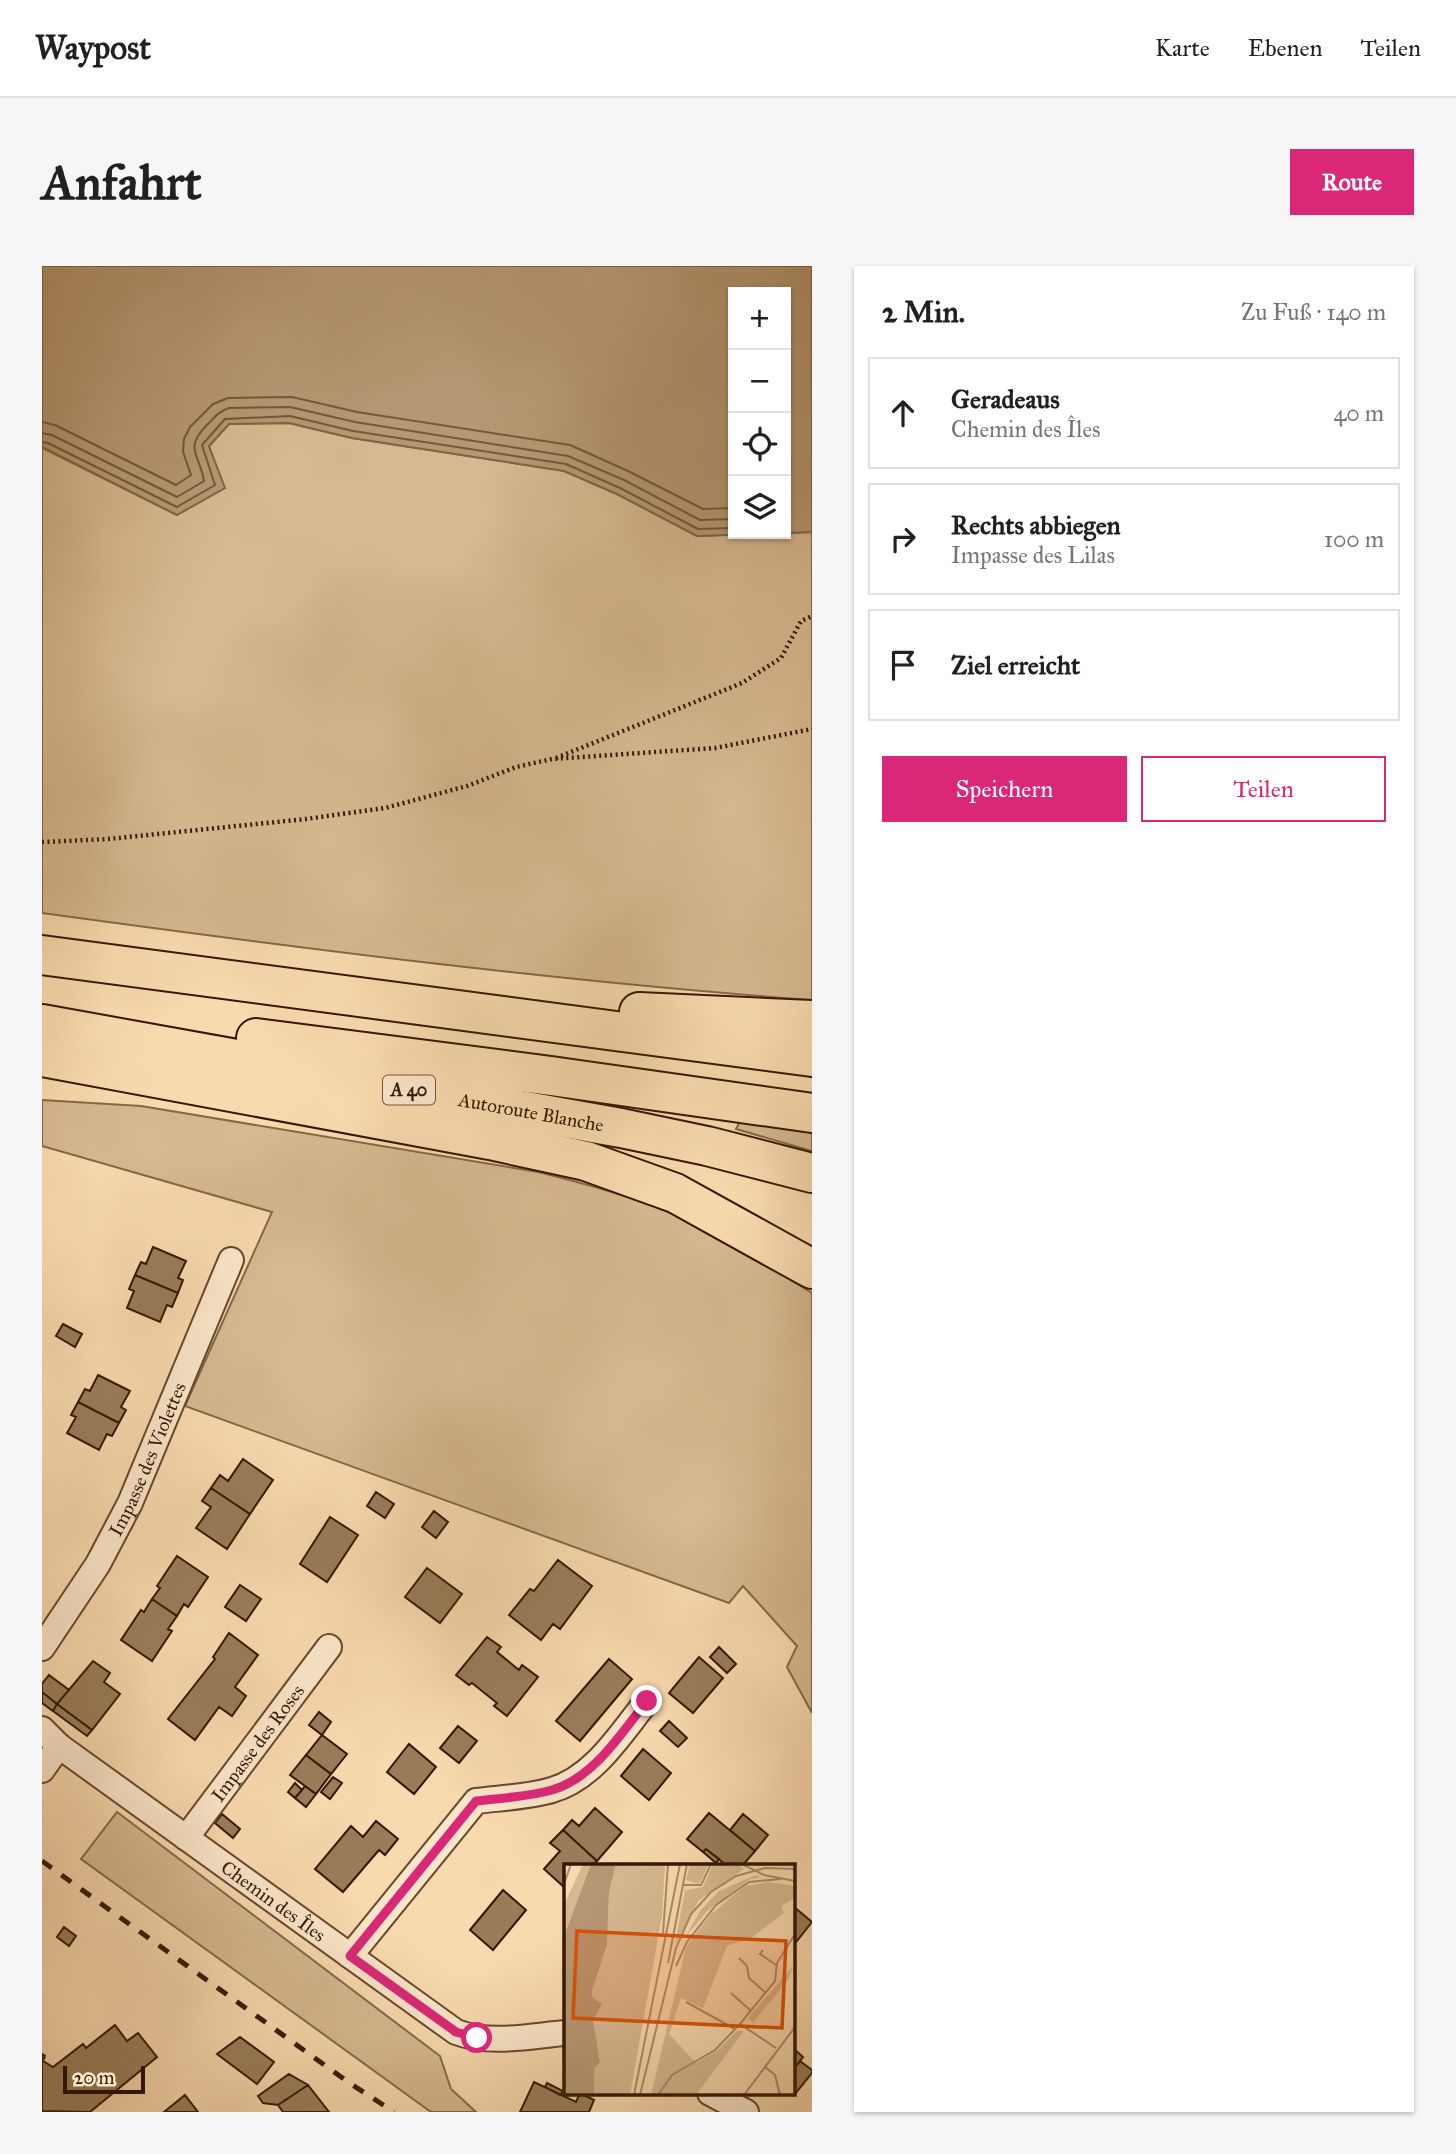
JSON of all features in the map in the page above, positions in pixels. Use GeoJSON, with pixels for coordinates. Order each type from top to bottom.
{"type":"FeatureCollection","features":[{"type":"Feature","properties":{"kind":"highway"},"geometry":{"type":"LineString","coordinates":[[42,955],[812,1057]]}},
{"type":"Feature","properties":{"kind":"highway"},"geometry":{"type":"LineString","coordinates":[[382,1001],[812,1020]]}},
{"type":"Feature","properties":{"kind":"highway"},"geometry":{"type":"LineString","coordinates":[[42,1011],[551,1076],[812,1113]]}},
{"type":"Feature","properties":{"kind":"highway","name":"Autoroute Blanche"},"geometry":{"type":"LineString","coordinates":[[42,1024],[621,1128],[812,1173]]}},
{"type":"Feature","properties":{"kind":"highway"},"geometry":{"type":"LineString","coordinates":[[42,1056],[489,1140],[586,1161],[676,1193],[812,1269]]}},
{"type":"Feature","properties":{"kind":"street","name":"Impasse des Violettes"},"geometry":{"type":"LineString","coordinates":[[42,1648],[98,1564],[130,1503],[231,1260]]}},
{"type":"Feature","properties":{"kind":"street","name":"Impasse des Roses"},"geometry":{"type":"LineString","coordinates":[[186,1838],[329,1647]]}},
{"type":"Feature","properties":{"kind":"street"},"geometry":{"type":"LineString","coordinates":[[350,1956],[476,1801],[551,1791],[575,1780],[593,1766],[647,1701]]}},
{"type":"Feature","properties":{"kind":"street","name":"Chemin des Îles"},"geometry":{"type":"LineString","coordinates":[[42,1770],[51,1738],[447,2026],[465,2035],[489,2039],[564,2034]]}},
{"type":"Feature","properties":{"kind":"street"},"geometry":{"type":"LineString","coordinates":[[712,2094],[746,2112]]}},
{"type":"Feature","properties":{"kind":"path"},"geometry":{"type":"LineString","coordinates":[[552,759],[742,683],[781,658],[801,621],[812,616]]}},
{"type":"Feature","properties":{"kind":"path"},"geometry":{"type":"LineString","coordinates":[[42,842],[121,837],[385,808],[467,786],[516,767],[552,759],[715,748],[812,729]]}},
{"type":"Feature","properties":{"kind":"shaded area"},"geometry":{"type":"Polygon","coordinates":[[[289,423],[352,438],[564,471],[617,494],[697,536],[791,539],[791,533],[812,532],[812,1000],[426,963],[42,913],[42,448],[177,515],[209,446],[229,424],[289,423]]]}},
{"type":"Feature","properties":{"kind":"shaded area"},"geometry":{"type":"Polygon","coordinates":[[[42,1100],[141,1106],[538,1172],[606,1190],[694,1223],[812,1293],[812,1713],[787,1667],[797,1646],[743,1586],[729,1603],[185,1406],[272,1212],[42,1146],[42,1100]]]}},
{"type":"Feature","properties":{"kind":"shaded area"},"geometry":{"type":"Polygon","coordinates":[[[740,1121],[812,1132],[812,1151],[736,1129],[740,1121]]]}},
{"type":"Feature","properties":{"kind":"shaded area"},"geometry":{"type":"Polygon","coordinates":[[[117,1812],[440,2056],[451,2089],[476,2112],[431,2112],[81,1859],[117,1812]]]}},
{"type":"Feature","properties":{"kind":"water"},"geometry":{"type":"Polygon","coordinates":[[[42,266],[812,266],[812,532],[791,533],[791,287],[728,287],[728,535],[697,536],[617,494],[564,471],[352,438],[289,423],[229,424],[209,446],[225,488],[177,515],[42,447],[42,266]]]}},
{"type":"Feature","properties":{"kind":"building"},"geometry":{"type":"Polygon","coordinates":[[[153,1247],[186,1261],[178,1278],[183,1280],[178,1293],[135,1275],[141,1262],[146,1264],[153,1247]]]}},
{"type":"Feature","properties":{"kind":"building"},"geometry":{"type":"Polygon","coordinates":[[[135,1275],[178,1293],[172,1307],[167,1305],[160,1322],[127,1308],[134,1291],[129,1289],[135,1275]]]}},
{"type":"Feature","properties":{"kind":"building"},"geometry":{"type":"Polygon","coordinates":[[[63,1324],[82,1334],[75,1347],[56,1336],[63,1324]]]}},
{"type":"Feature","properties":{"kind":"building"},"geometry":{"type":"Polygon","coordinates":[[[98,1375],[130,1391],[121,1407],[126,1410],[119,1423],[78,1402],[85,1389],[90,1391],[98,1375]]]}},
{"type":"Feature","properties":{"kind":"building"},"geometry":{"type":"Polygon","coordinates":[[[78,1402],[119,1423],[112,1436],[107,1434],[99,1450],[67,1433],[76,1417],[71,1415],[78,1402]]]}},
{"type":"Feature","properties":{"kind":"building"},"geometry":{"type":"Polygon","coordinates":[[[243,1459],[273,1480],[250,1514],[211,1488],[220,1475],[228,1481],[243,1459]]]}},
{"type":"Feature","properties":{"kind":"building"},"geometry":{"type":"Polygon","coordinates":[[[211,1488],[250,1514],[227,1549],[196,1528],[211,1507],[202,1501],[211,1488]]]}},
{"type":"Feature","properties":{"kind":"building"},"geometry":{"type":"Polygon","coordinates":[[[376,1492],[394,1504],[385,1518],[367,1506],[376,1492]]]}},
{"type":"Feature","properties":{"kind":"building"},"geometry":{"type":"Polygon","coordinates":[[[434,1511],[448,1522],[436,1538],[422,1527],[434,1511]]]}},
{"type":"Feature","properties":{"kind":"building"},"geometry":{"type":"Polygon","coordinates":[[[330,1517],[358,1535],[327,1582],[300,1564],[330,1517]]]}},
{"type":"Feature","properties":{"kind":"building"},"geometry":{"type":"Polygon","coordinates":[[[177,1556],[208,1577],[188,1607],[184,1604],[177,1616],[152,1599],[160,1588],[157,1586],[177,1556]]]}},
{"type":"Feature","properties":{"kind":"building"},"geometry":{"type":"Polygon","coordinates":[[[558,1560],[592,1586],[560,1629],[553,1624],[541,1640],[509,1615],[530,1589],[534,1591],[558,1560]]]}},
{"type":"Feature","properties":{"kind":"building"},"geometry":{"type":"Polygon","coordinates":[[[427,1568],[462,1594],[440,1623],[405,1597],[427,1568]]]}},
{"type":"Feature","properties":{"kind":"building"},"geometry":{"type":"Polygon","coordinates":[[[240,1585],[261,1599],[246,1621],[225,1607],[240,1585]]]}},
{"type":"Feature","properties":{"kind":"building"},"geometry":{"type":"Polygon","coordinates":[[[152,1599],[177,1616],[168,1629],[172,1631],[152,1661],[121,1640],[141,1610],[144,1612],[152,1599]]]}},
{"type":"Feature","properties":{"kind":"building"},"geometry":{"type":"Polygon","coordinates":[[[229,1633],[258,1655],[235,1687],[246,1696],[232,1716],[219,1707],[195,1740],[168,1719],[215,1659],[213,1657],[229,1633]]]}},
{"type":"Feature","properties":{"kind":"building"},"geometry":{"type":"Polygon","coordinates":[[[487,1637],[501,1647],[497,1652],[519,1670],[522,1665],[538,1677],[507,1716],[494,1706],[497,1703],[472,1683],[469,1685],[456,1675],[487,1637]]]}},
{"type":"Feature","properties":{"kind":"building"},"geometry":{"type":"Polygon","coordinates":[[[719,1647],[736,1664],[727,1673],[710,1657],[719,1647]]]}},
{"type":"Feature","properties":{"kind":"building"},"geometry":{"type":"Polygon","coordinates":[[[699,1657],[723,1678],[693,1713],[669,1693],[699,1657]]]}},
{"type":"Feature","properties":{"kind":"building"},"geometry":{"type":"Polygon","coordinates":[[[609,1659],[632,1679],[580,1741],[556,1721],[609,1659]]]}},
{"type":"Feature","properties":{"kind":"building"},"geometry":{"type":"Polygon","coordinates":[[[93,1661],[110,1673],[104,1682],[120,1694],[92,1730],[57,1704],[93,1661]]]}},
{"type":"Feature","properties":{"kind":"building"},"geometry":{"type":"Polygon","coordinates":[[[49,1675],[69,1690],[57,1704],[42,1692],[42,1684],[49,1675]]]}},
{"type":"Feature","properties":{"kind":"building"},"geometry":{"type":"Polygon","coordinates":[[[42,1692],[57,1704],[53,1711],[42,1703],[42,1692]]]}},
{"type":"Feature","properties":{"kind":"building"},"geometry":{"type":"Polygon","coordinates":[[[57,1704],[92,1730],[87,1736],[53,1711],[57,1704]]]}},
{"type":"Feature","properties":{"kind":"building"},"geometry":{"type":"Polygon","coordinates":[[[319,1712],[331,1722],[322,1735],[309,1725],[319,1712]]]}},
{"type":"Feature","properties":{"kind":"building"},"geometry":{"type":"Polygon","coordinates":[[[669,1721],[687,1738],[678,1747],[660,1731],[669,1721]]]}},
{"type":"Feature","properties":{"kind":"building"},"geometry":{"type":"Polygon","coordinates":[[[458,1726],[477,1741],[459,1763],[440,1748],[458,1726]]]}},
{"type":"Feature","properties":{"kind":"building"},"geometry":{"type":"Polygon","coordinates":[[[322,1735],[347,1754],[331,1774],[306,1755],[322,1735]]]}},
{"type":"Feature","properties":{"kind":"building"},"geometry":{"type":"Polygon","coordinates":[[[409,1744],[436,1767],[414,1794],[387,1772],[409,1744]]]}},
{"type":"Feature","properties":{"kind":"building"},"geometry":{"type":"Polygon","coordinates":[[[643,1749],[671,1773],[649,1800],[621,1776],[643,1749]]]}},
{"type":"Feature","properties":{"kind":"building"},"geometry":{"type":"Polygon","coordinates":[[[306,1755],[331,1774],[316,1794],[290,1775],[306,1755]]]}},
{"type":"Feature","properties":{"kind":"building"},"geometry":{"type":"Polygon","coordinates":[[[333,1777],[342,1783],[330,1799],[321,1792],[333,1777]]]}},
{"type":"Feature","properties":{"kind":"building"},"geometry":{"type":"Polygon","coordinates":[[[295,1783],[302,1790],[295,1798],[288,1792],[295,1783]]]}},
{"type":"Feature","properties":{"kind":"building"},"geometry":{"type":"Polygon","coordinates":[[[305,1786],[316,1794],[306,1807],[295,1798],[305,1786]]]}},
{"type":"Feature","properties":{"kind":"building"},"geometry":{"type":"Polygon","coordinates":[[[595,1808],[622,1832],[597,1861],[563,1830],[572,1820],[579,1826],[595,1808]]]}},
{"type":"Feature","properties":{"kind":"building"},"geometry":{"type":"Polygon","coordinates":[[[709,1813],[755,1851],[744,1864],[725,1864],[706,1849],[703,1852],[687,1839],[709,1813]]]}},
{"type":"Feature","properties":{"kind":"building"},"geometry":{"type":"Polygon","coordinates":[[[222,1814],[240,1829],[233,1838],[215,1823],[222,1814]]]}},
{"type":"Feature","properties":{"kind":"building"},"geometry":{"type":"Polygon","coordinates":[[[743,1814],[768,1835],[755,1851],[730,1830],[743,1814]]]}},
{"type":"Feature","properties":{"kind":"building"},"geometry":{"type":"Polygon","coordinates":[[[376,1821],[398,1839],[385,1855],[379,1850],[343,1892],[315,1869],[351,1826],[363,1837],[376,1821]]]}},
{"type":"Feature","properties":{"kind":"building"},"geometry":{"type":"Polygon","coordinates":[[[563,1830],[597,1861],[594,1864],[564,1864],[564,1887],[544,1869],[560,1851],[550,1843],[563,1830]]]}},
{"type":"Feature","properties":{"kind":"building"},"geometry":{"type":"Polygon","coordinates":[[[706,1849],[719,1859],[716,1863],[703,1852],[706,1849]]]}},
{"type":"Feature","properties":{"kind":"building"},"geometry":{"type":"Polygon","coordinates":[[[503,1890],[526,1910],[493,1950],[470,1930],[503,1890]]]}},
{"type":"Feature","properties":{"kind":"building"},"geometry":{"type":"Polygon","coordinates":[[[794,1907],[812,1922],[794,1945],[794,1907]]]}},
{"type":"Feature","properties":{"kind":"building"},"geometry":{"type":"Polygon","coordinates":[[[64,1927],[76,1936],[69,1946],[57,1937],[64,1927]]]}},
{"type":"Feature","properties":{"kind":"building"},"geometry":{"type":"Polygon","coordinates":[[[115,2025],[127,2041],[138,2033],[157,2057],[90,2112],[42,2111],[42,2054],[45,2056],[43,2061],[53,2067],[83,2044],[86,2048],[115,2025]]]}},
{"type":"Feature","properties":{"kind":"building"},"geometry":{"type":"Polygon","coordinates":[[[240,2037],[274,2062],[257,2084],[217,2054],[240,2037]]]}},
{"type":"Feature","properties":{"kind":"building"},"geometry":{"type":"Polygon","coordinates":[[[794,2049],[803,2057],[794,2069],[794,2049]]]}},
{"type":"Feature","properties":{"kind":"building"},"geometry":{"type":"Polygon","coordinates":[[[800,2061],[812,2070],[795,2094],[794,2093],[794,2069],[800,2061]]]}},
{"type":"Feature","properties":{"kind":"building"},"geometry":{"type":"Polygon","coordinates":[[[289,2074],[308,2085],[278,2105],[263,2103],[258,2096],[289,2074]]]}},
{"type":"Feature","properties":{"kind":"building"},"geometry":{"type":"Polygon","coordinates":[[[534,2082],[576,2102],[580,2094],[594,2100],[589,2112],[520,2112],[534,2082]]]}},
{"type":"Feature","properties":{"kind":"building"},"geometry":{"type":"Polygon","coordinates":[[[547,2083],[563,2091],[560,2095],[545,2087],[547,2083]]]}},
{"type":"Feature","properties":{"kind":"building"},"geometry":{"type":"Polygon","coordinates":[[[308,2085],[329,2112],[283,2112],[278,2105],[308,2085]]]}},
{"type":"Feature","properties":{"kind":"building"},"geometry":{"type":"Polygon","coordinates":[[[185,2095],[198,2112],[164,2112],[185,2095]]]}},
{"type":"Feature","properties":{"kind":"railway"},"geometry":{"type":"LineString","coordinates":[[42,1861],[348,2082],[394,2112]]}},
{"type":"Feature","properties":{"kind":"route"},"geometry":{"type":"LineString","coordinates":[[477,2038],[456,2032],[350,1956],[476,1801],[551,1791],[575,1780],[593,1766],[647,1701]]}}]}
